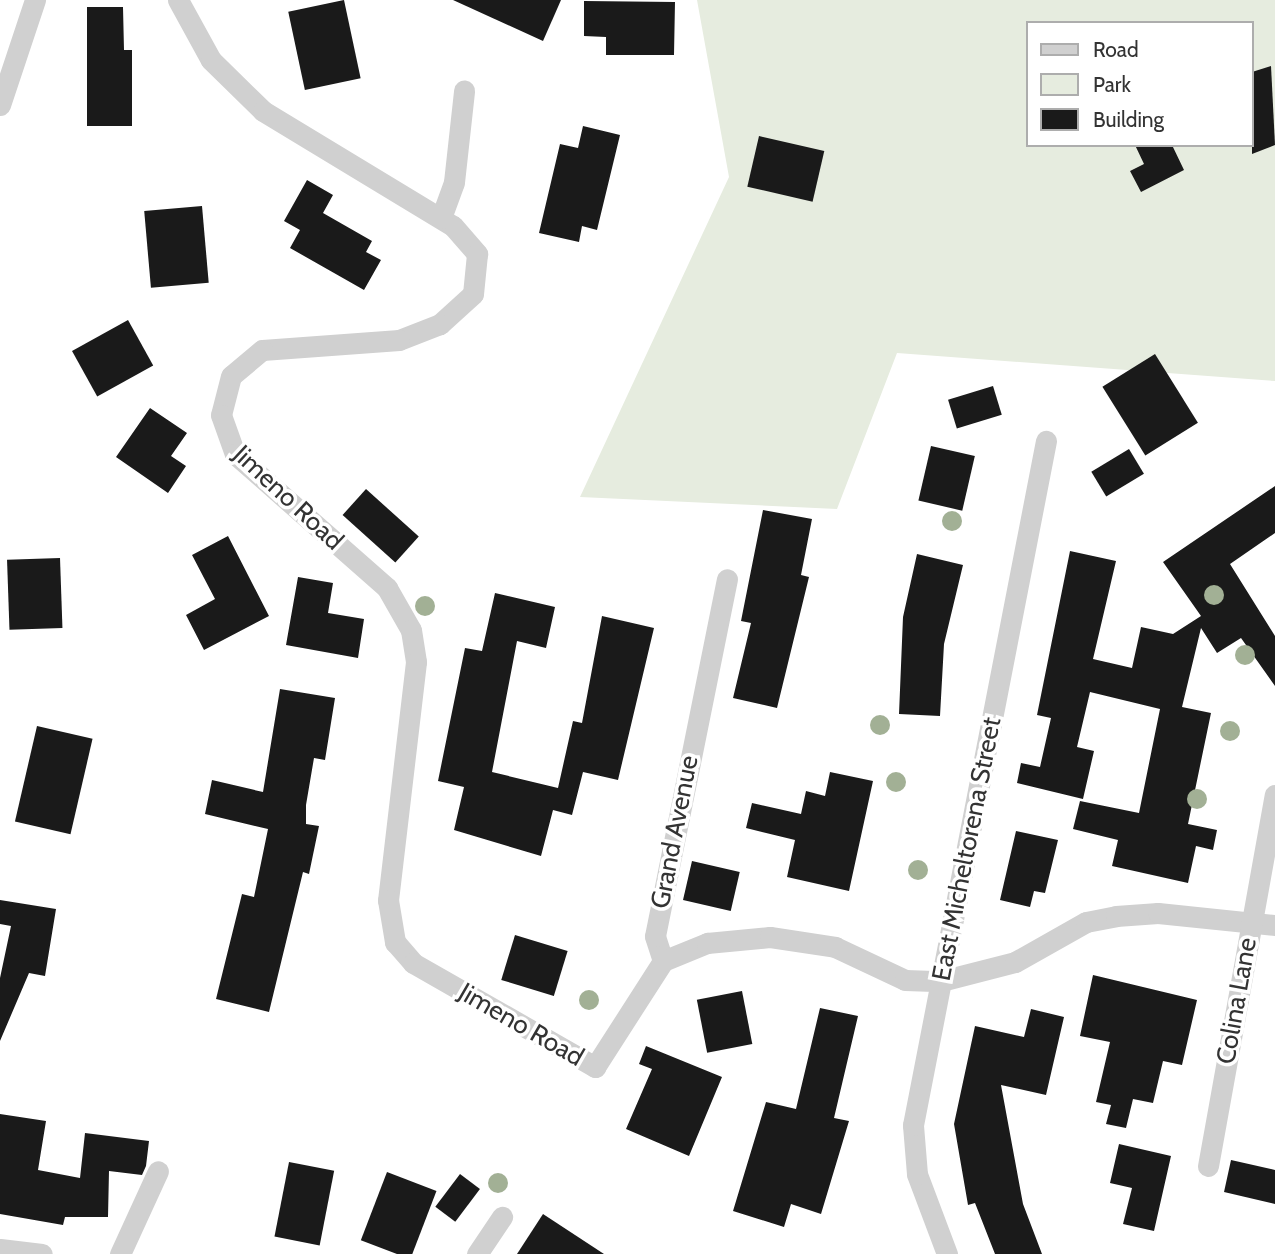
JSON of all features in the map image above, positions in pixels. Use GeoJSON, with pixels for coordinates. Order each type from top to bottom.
{"type":"FeatureCollection","features":[{"type":"Feature","properties":{"kind":"street"},"geometry":{"type":"LineString","coordinates":[[0,104],[35,0]]}},
{"type":"Feature","properties":{"kind":"street","name":"Jimeno Road"},"geometry":{"type":"LineString","coordinates":[[178,0],[211,60],[263,111],[441,218],[471,241],[477,254],[477,281],[465,305],[440,324],[400,340],[262,350],[241,365],[225,388],[223,429],[247,466],[387,588],[411,630],[416,662],[388,900],[395,942],[413,963],[596,1067],[663,961]]}},
{"type":"Feature","properties":{"kind":"street"},"geometry":{"type":"LineString","coordinates":[[441,218],[454,182],[464,91]]}},
{"type":"Feature","properties":{"kind":"street","name":"East Micheltorena Street"},"geometry":{"type":"LineString","coordinates":[[947,1254],[917,1174],[913,1125],[1046,441]]}},
{"type":"Feature","properties":{"kind":"street","name":"Grand Avenue"},"geometry":{"type":"LineString","coordinates":[[663,961],[655,936],[727,579]]}},
{"type":"Feature","properties":{"kind":"street","name":"Colina Lane"},"geometry":{"type":"LineString","coordinates":[[1208,1166],[1275,795]]}},
{"type":"Feature","properties":{"kind":"street"},"geometry":{"type":"LineString","coordinates":[[663,961],[707,943],[770,937],[835,947],[905,980],[941,981],[999,968],[1086,922],[1116,916],[1158,913],[1250,925],[1275,925]]}},
{"type":"Feature","properties":{"kind":"street"},"geometry":{"type":"LineString","coordinates":[[120,1254],[158,1171]]}},
{"type":"Feature","properties":{"kind":"street"},"geometry":{"type":"LineString","coordinates":[[477,1254],[502,1217]]}},
{"type":"Feature","properties":{"kind":"street"},"geometry":{"type":"LineString","coordinates":[[0,1249],[42,1254]]}},
{"type":"Feature","properties":{"kind":"green space"},"geometry":{"type":"Polygon","coordinates":[[[697,0],[1275,0],[1275,381],[897,353],[837,509],[580,497],[729,177],[697,0]]]}},
{"type":"Feature","properties":{"kind":"building"},"geometry":{"type":"Polygon","coordinates":[[[344,0],[361,78],[305,90],[288,12],[344,0]]]}},
{"type":"Feature","properties":{"kind":"building"},"geometry":{"type":"Polygon","coordinates":[[[453,0],[561,0],[543,41],[453,0]]]}},
{"type":"Feature","properties":{"kind":"building"},"geometry":{"type":"Polygon","coordinates":[[[584,1],[675,2],[674,55],[606,55],[606,37],[584,36],[584,1]]]}},
{"type":"Feature","properties":{"kind":"building"},"geometry":{"type":"Polygon","coordinates":[[[87,7],[123,7],[124,50],[132,50],[132,126],[87,126],[87,7]]]}},
{"type":"Feature","properties":{"kind":"building"},"geometry":{"type":"Polygon","coordinates":[[[1271,66],[1275,145],[1252,154],[1254,147],[1254,71],[1271,66]]]}},
{"type":"Feature","properties":{"kind":"building"},"geometry":{"type":"Polygon","coordinates":[[[583,126],[620,135],[597,230],[582,226],[579,242],[539,233],[560,144],[578,148],[583,126]]]}},
{"type":"Feature","properties":{"kind":"building"},"geometry":{"type":"Polygon","coordinates":[[[759,136],[824,151],[813,202],[747,187],[759,136]]]}},
{"type":"Feature","properties":{"kind":"building"},"geometry":{"type":"Polygon","coordinates":[[[1136,147],[1173,147],[1184,170],[1141,192],[1130,171],[1144,164],[1136,147]]]}},
{"type":"Feature","properties":{"kind":"building"},"geometry":{"type":"Polygon","coordinates":[[[307,180],[333,195],[323,213],[372,241],[366,252],[381,260],[364,290],[290,248],[300,230],[284,221],[307,180]]]}},
{"type":"Feature","properties":{"kind":"building"},"geometry":{"type":"Polygon","coordinates":[[[202,206],[209,283],[151,288],[144,211],[202,206]]]}},
{"type":"Feature","properties":{"kind":"building"},"geometry":{"type":"Polygon","coordinates":[[[128,320],[153,365],[97,397],[72,351],[128,320]]]}},
{"type":"Feature","properties":{"kind":"building"},"geometry":{"type":"Polygon","coordinates":[[[1155,354],[1198,423],[1145,456],[1102,387],[1155,354]]]}},
{"type":"Feature","properties":{"kind":"building"},"geometry":{"type":"Polygon","coordinates":[[[993,386],[1002,415],[957,428],[948,400],[993,386]]]}},
{"type":"Feature","properties":{"kind":"building"},"geometry":{"type":"Polygon","coordinates":[[[150,408],[187,433],[171,456],[186,466],[168,493],[116,457],[150,408]]]}},
{"type":"Feature","properties":{"kind":"building"},"geometry":{"type":"Polygon","coordinates":[[[931,446],[975,456],[962,511],[918,501],[931,446]]]}},
{"type":"Feature","properties":{"kind":"building"},"geometry":{"type":"Polygon","coordinates":[[[1129,449],[1144,474],[1106,497],[1091,472],[1129,449]]]}},
{"type":"Feature","properties":{"kind":"building"},"geometry":{"type":"Polygon","coordinates":[[[1275,486],[1275,533],[1230,564],[1275,636],[1275,686],[1241,638],[1217,653],[1201,628],[1182,707],[1211,713],[1188,824],[1217,830],[1213,850],[1196,846],[1188,883],[1112,866],[1118,840],[1073,829],[1080,801],[1139,813],[1160,709],[1090,692],[1077,747],[1094,751],[1083,799],[1017,783],[1021,763],[1040,767],[1051,718],[1037,715],[1070,551],[1116,561],[1093,659],[1132,668],[1141,627],[1173,634],[1201,616],[1163,562],[1275,486]]]}},
{"type":"Feature","properties":{"kind":"building"},"geometry":{"type":"Polygon","coordinates":[[[366,489],[419,537],[395,563],[343,515],[366,489]]]}},
{"type":"Feature","properties":{"kind":"building"},"geometry":{"type":"Polygon","coordinates":[[[763,510],[812,519],[801,575],[809,577],[777,708],[733,698],[751,623],[741,621],[763,510]]]}},
{"type":"Feature","properties":{"kind":"building"},"geometry":{"type":"Polygon","coordinates":[[[228,536],[269,616],[204,650],[186,615],[215,599],[192,555],[228,536]]]}},
{"type":"Feature","properties":{"kind":"building"},"geometry":{"type":"Polygon","coordinates":[[[917,554],[963,565],[944,644],[940,716],[899,714],[903,617],[917,554]]]}},
{"type":"Feature","properties":{"kind":"building"},"geometry":{"type":"Polygon","coordinates":[[[60,558],[62,628],[9,630],[7,560],[60,558]]]}},
{"type":"Feature","properties":{"kind":"building"},"geometry":{"type":"Polygon","coordinates":[[[298,577],[333,583],[328,613],[364,619],[358,658],[286,645],[298,577]]]}},
{"type":"Feature","properties":{"kind":"building"},"geometry":{"type":"Polygon","coordinates":[[[495,593],[555,607],[546,648],[517,641],[492,772],[558,788],[573,721],[582,723],[602,616],[654,628],[618,780],[583,772],[572,815],[553,810],[541,856],[454,830],[464,787],[438,781],[465,648],[482,651],[495,593]]]}},
{"type":"Feature","properties":{"kind":"building"},"geometry":{"type":"Polygon","coordinates":[[[280,689],[335,698],[325,760],[314,758],[306,805],[306,824],[319,826],[309,874],[303,872],[269,1012],[216,999],[242,894],[254,897],[268,829],[205,814],[212,780],[263,792],[280,689]]]}},
{"type":"Feature","properties":{"kind":"building"},"geometry":{"type":"Polygon","coordinates":[[[37,726],[93,739],[70,834],[15,821],[37,726]]]}},
{"type":"Feature","properties":{"kind":"building"},"geometry":{"type":"Polygon","coordinates":[[[830,772],[873,781],[849,891],[787,877],[795,840],[746,828],[752,803],[801,814],[806,791],[825,796],[830,772]]]}},
{"type":"Feature","properties":{"kind":"building"},"geometry":{"type":"Polygon","coordinates":[[[1016,831],[1058,840],[1045,893],[1034,891],[1030,907],[1000,900],[1016,831]]]}},
{"type":"Feature","properties":{"kind":"building"},"geometry":{"type":"Polygon","coordinates":[[[692,861],[740,872],[731,911],[683,900],[692,861]]]}},
{"type":"Feature","properties":{"kind":"building"},"geometry":{"type":"Polygon","coordinates":[[[0,900],[56,909],[45,976],[29,973],[0,1041],[0,978],[11,926],[0,924],[0,900]]]}},
{"type":"Feature","properties":{"kind":"building"},"geometry":{"type":"Polygon","coordinates":[[[515,935],[568,951],[554,996],[501,980],[515,935]]]}},
{"type":"Feature","properties":{"kind":"building"},"geometry":{"type":"Polygon","coordinates":[[[1093,975],[1197,1000],[1182,1065],[1163,1061],[1153,1103],[1133,1099],[1126,1128],[1106,1124],[1111,1105],[1096,1102],[1110,1042],[1080,1036],[1093,975]]]}},
{"type":"Feature","properties":{"kind":"building"},"geometry":{"type":"Polygon","coordinates":[[[742,991],[752,1044],[707,1053],[697,1000],[742,991]]]}},
{"type":"Feature","properties":{"kind":"building"},"geometry":{"type":"Polygon","coordinates":[[[820,1008],[858,1016],[834,1118],[849,1121],[821,1214],[791,1204],[784,1227],[733,1211],[766,1102],[796,1109],[820,1008]]]}},
{"type":"Feature","properties":{"kind":"building"},"geometry":{"type":"Polygon","coordinates":[[[1031,1009],[1064,1017],[1046,1095],[1001,1085],[1023,1204],[1042,1254],[995,1254],[975,1203],[968,1205],[954,1124],[975,1026],[1024,1037],[1031,1009]]]}},
{"type":"Feature","properties":{"kind":"building"},"geometry":{"type":"Polygon","coordinates":[[[646,1046],[722,1077],[689,1156],[626,1129],[652,1069],[639,1064],[646,1046]]]}},
{"type":"Feature","properties":{"kind":"building"},"geometry":{"type":"Polygon","coordinates":[[[0,1114],[46,1121],[38,1170],[80,1178],[85,1133],[149,1141],[146,1166],[142,1175],[109,1171],[108,1217],[65,1217],[63,1225],[0,1214],[0,1114]]]}},
{"type":"Feature","properties":{"kind":"building"},"geometry":{"type":"Polygon","coordinates":[[[1119,1144],[1171,1156],[1154,1231],[1123,1224],[1132,1188],[1110,1183],[1119,1144]]]}},
{"type":"Feature","properties":{"kind":"building"},"geometry":{"type":"Polygon","coordinates":[[[1231,1160],[1275,1170],[1275,1204],[1224,1192],[1231,1160]]]}},
{"type":"Feature","properties":{"kind":"building"},"geometry":{"type":"Polygon","coordinates":[[[289,1162],[334,1171],[320,1245],[274,1237],[289,1162]]]}},
{"type":"Feature","properties":{"kind":"building"},"geometry":{"type":"Polygon","coordinates":[[[387,1172],[436,1191],[412,1254],[397,1254],[361,1240],[387,1172]]]}},
{"type":"Feature","properties":{"kind":"building"},"geometry":{"type":"Polygon","coordinates":[[[460,1174],[480,1189],[455,1222],[435,1207],[460,1174]]]}},
{"type":"Feature","properties":{"kind":"building"},"geometry":{"type":"Polygon","coordinates":[[[543,1214],[604,1254],[517,1254],[543,1214]]]}}]}
